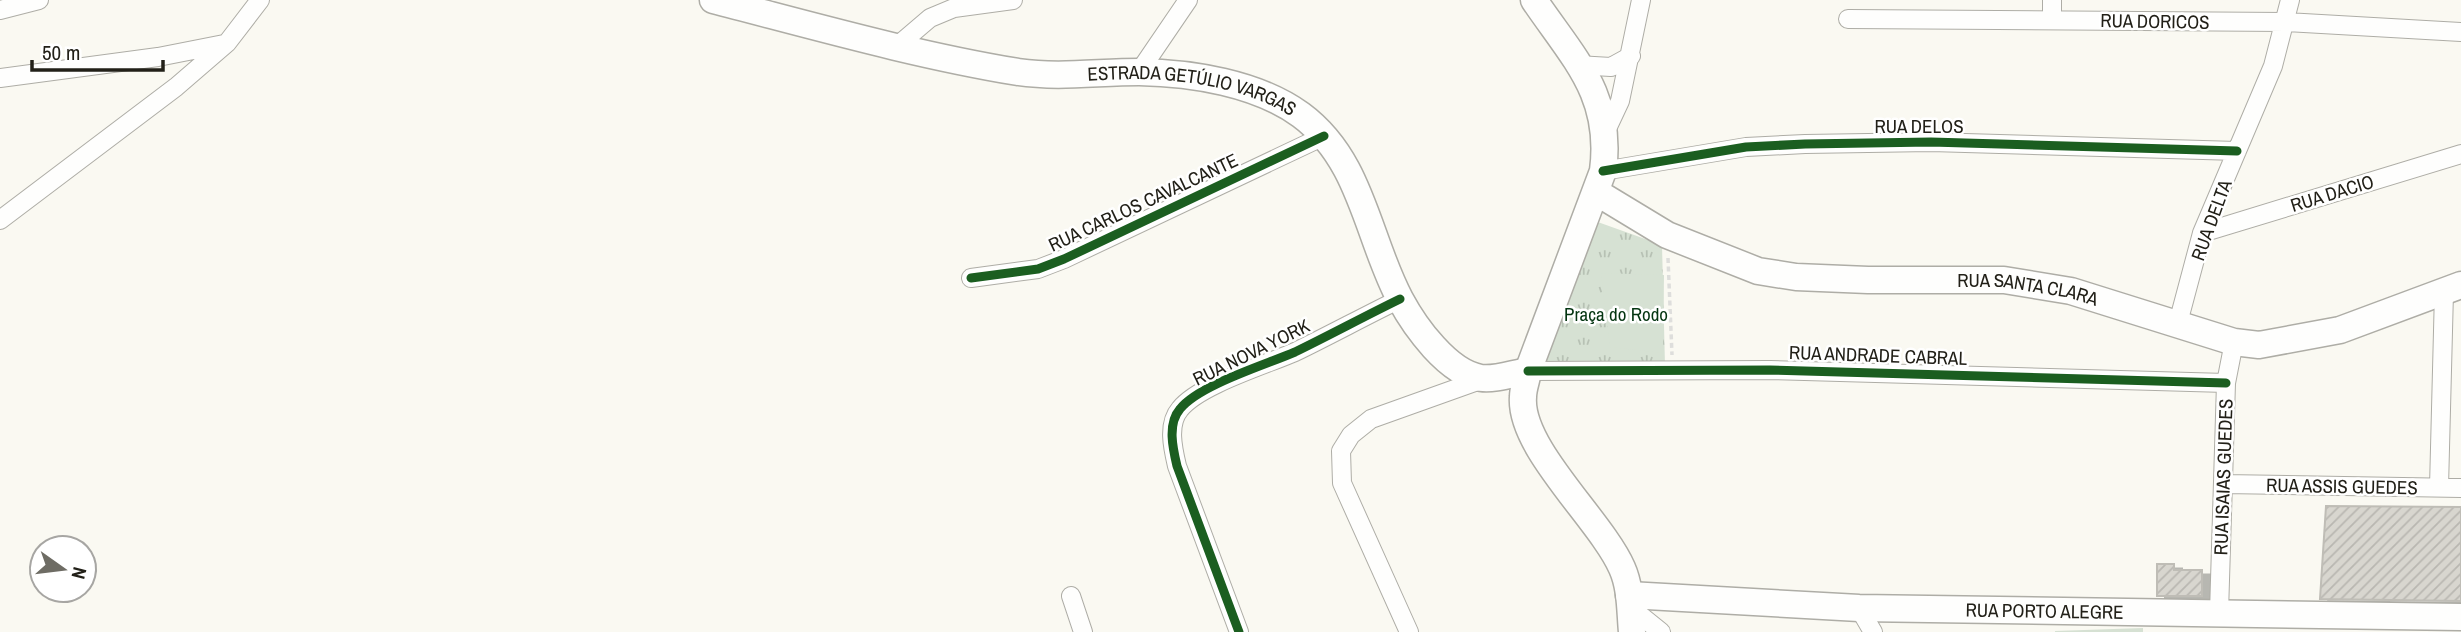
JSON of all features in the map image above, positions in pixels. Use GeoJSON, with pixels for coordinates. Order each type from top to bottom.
{"type":"FeatureCollection","features":[{"type":"Feature","properties":{"kind":"main road","name":"ESTRADA GETÚLIO VARGAS"},"geometry":{"type":"LineString","coordinates":[[713,0],[896,47],[1022,72],[1067,76],[1139,72],[1188,76],[1244,88],[1278,100],[1302,116],[1324,136],[1348,171],[1365,206],[1400,299],[1434,346],[1451,364],[1483,379]]}},
{"type":"Feature","properties":{"kind":"main road"},"geometry":{"type":"LineString","coordinates":[[1534,0],[1598,98],[1605,132],[1600,181],[1528,371],[1522,398],[1526,420],[1545,456],[1607,542],[1623,569],[1630,612]]}},
{"type":"Feature","properties":{"kind":"main road","name":"RUA SANTA CLARA"},"geometry":{"type":"LineString","coordinates":[[1600,181],[1667,235],[1758,271],[1844,279],[2004,281],[2071,291],[2234,342],[2259,345],[2299,340],[2340,330],[2452,289]]}},
{"type":"Feature","properties":{"kind":"main road"},"geometry":{"type":"LineString","coordinates":[[1483,379],[1528,371]]}},
{"type":"Feature","properties":{"kind":"main road","name":"RUA PORTO ALEGRE"},"geometry":{"type":"LineString","coordinates":[[1630,612],[1859,608],[2461,617]]}},
{"type":"Feature","properties":{"kind":"street"},"geometry":{"type":"LineString","coordinates":[[0,10],[39,0]]}},
{"type":"Feature","properties":{"kind":"street"},"geometry":{"type":"LineString","coordinates":[[0,220],[176,87],[227,43],[260,0]]}},
{"type":"Feature","properties":{"kind":"street"},"geometry":{"type":"LineString","coordinates":[[896,47],[930,18],[954,8],[1013,0]]}},
{"type":"Feature","properties":{"kind":"street"},"geometry":{"type":"LineString","coordinates":[[1139,72],[1188,0]]}},
{"type":"Feature","properties":{"kind":"street"},"geometry":{"type":"LineString","coordinates":[[1605,132],[1620,101],[1641,0]]}},
{"type":"Feature","properties":{"kind":"street"},"geometry":{"type":"LineString","coordinates":[[2052,0],[2052,19]]}},
{"type":"Feature","properties":{"kind":"street","name":"RUA DELTA"},"geometry":{"type":"LineString","coordinates":[[2178,323],[2202,233],[2261,98],[2287,22],[2290,0]]}},
{"type":"Feature","properties":{"kind":"street","name":"RUA DORICOS"},"geometry":{"type":"LineString","coordinates":[[1848,19],[2287,22],[2461,32]]}},
{"type":"Feature","properties":{"kind":"street"},"geometry":{"type":"LineString","coordinates":[[0,78],[158,57],[227,43]]}},
{"type":"Feature","properties":{"kind":"street"},"geometry":{"type":"LineString","coordinates":[[1577,65],[1611,66],[1631,56]]}},
{"type":"Feature","properties":{"kind":"street","name":"RUA CARLOS CAVALCANTE"},"geometry":{"type":"LineString","coordinates":[[971,278],[1038,269],[1064,259],[1324,136]]}},
{"type":"Feature","properties":{"kind":"street","name":"RUA DELOS"},"geometry":{"type":"LineString","coordinates":[[1600,181],[1746,147],[1931,142],[2237,151]]}},
{"type":"Feature","properties":{"kind":"street","name":"RUA DACIO"},"geometry":{"type":"LineString","coordinates":[[2202,233],[2461,154]]}},
{"type":"Feature","properties":{"kind":"street"},"geometry":{"type":"LineString","coordinates":[[2439,487],[2452,289]]}},
{"type":"Feature","properties":{"kind":"street","name":"RUA NOVA YORK"},"geometry":{"type":"LineString","coordinates":[[1239,632],[1177,466],[1172,444],[1173,424],[1180,409],[1209,388],[1294,352],[1400,299]]}},
{"type":"Feature","properties":{"kind":"street","name":"RUA ISAIAS GUEDES"},"geometry":{"type":"LineString","coordinates":[[2219,612],[2226,383],[2234,342]]}},
{"type":"Feature","properties":{"kind":"street","name":"RUA ANDRADE CABRAL"},"geometry":{"type":"LineString","coordinates":[[1528,371],[1770,370],[2226,383]]}},
{"type":"Feature","properties":{"kind":"street"},"geometry":{"type":"LineString","coordinates":[[1409,632],[1342,483],[1341,451],[1351,435],[1371,419],[1483,379]]}},
{"type":"Feature","properties":{"kind":"street","name":"RUA ASSIS GUEDES"},"geometry":{"type":"LineString","coordinates":[[2223,484],[2461,488]]}},
{"type":"Feature","properties":{"kind":"street"},"geometry":{"type":"LineString","coordinates":[[1071,596],[1083,632]]}},
{"type":"Feature","properties":{"kind":"street"},"geometry":{"type":"LineString","coordinates":[[1859,608],[1873,632]]}},
{"type":"Feature","properties":{"kind":"street"},"geometry":{"type":"LineString","coordinates":[[1630,612],[1661,632]]}},
{"type":"Feature","properties":{"kind":"path"},"geometry":{"type":"LineString","coordinates":[[1667,235],[1673,370]]}},
{"type":"Feature","properties":{"kind":"green space","name":"Praça do Rodo"},"geometry":{"type":"Polygon","coordinates":[[[1595,221],[1662,245],[1665,365],[1546,362],[1595,221]]]}},
{"type":"Feature","properties":{"kind":"green space"},"geometry":{"type":"Polygon","coordinates":[[[1601,273],[1664,275],[1663,353],[1610,347],[1601,273]]]}},
{"type":"Feature","properties":{"kind":"green space"},"geometry":{"type":"Polygon","coordinates":[[[2143,628],[2143,632],[2055,632],[2055,631],[2143,628]]]}},
{"type":"Feature","properties":{"kind":"building"},"geometry":{"type":"Polygon","coordinates":[[[2326,506],[2461,507],[2461,601],[2320,599],[2326,506]]]}},
{"type":"Feature","properties":{"kind":"building"},"geometry":{"type":"Polygon","coordinates":[[[2157,564],[2174,564],[2174,570],[2202,570],[2202,596],[2157,596],[2157,564]]]}},
{"type":"Feature","properties":{"kind":"cycle path"},"geometry":{"type":"LineString","coordinates":[[971,278],[1038,269],[1064,259],[1324,136]]}},
{"type":"Feature","properties":{"kind":"cycle path"},"geometry":{"type":"LineString","coordinates":[[1603,171],[1746,147],[1805,144],[1931,142],[2237,151]]}},
{"type":"Feature","properties":{"kind":"cycle path"},"geometry":{"type":"LineString","coordinates":[[1239,632],[1177,466],[1172,437],[1176,415],[1189,400],[1217,384],[1295,352],[1400,299]]}},
{"type":"Feature","properties":{"kind":"cycle path"},"geometry":{"type":"LineString","coordinates":[[1528,371],[1770,370],[2226,383]]}}]}
